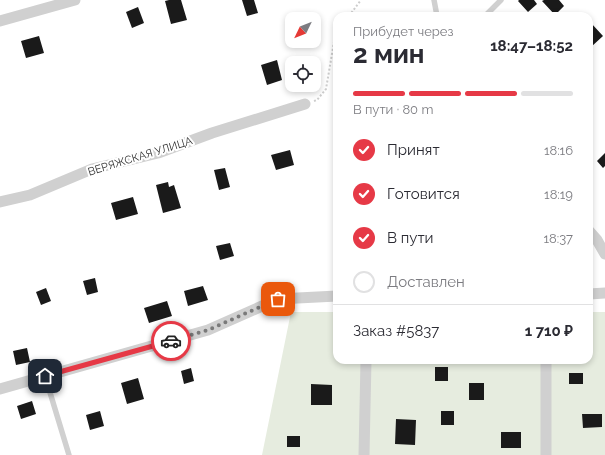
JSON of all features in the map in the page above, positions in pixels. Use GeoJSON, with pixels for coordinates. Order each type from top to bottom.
{"type":"FeatureCollection","features":[{"type":"Feature","properties":{"kind":"street"},"geometry":{"type":"LineString","coordinates":[[0,20],[75,0]]}},
{"type":"Feature","properties":{"kind":"street","name":"ВЕРЯЖСКАЯ УЛИЦА"},"geometry":{"type":"LineString","coordinates":[[0,202],[30,195],[92,169],[158,153],[212,133],[305,104]]}},
{"type":"Feature","properties":{"kind":"street"},"geometry":{"type":"LineString","coordinates":[[593,236],[605,254]]}},
{"type":"Feature","properties":{"kind":"street"},"geometry":{"type":"LineString","coordinates":[[593,294],[605,294]]}},
{"type":"Feature","properties":{"kind":"street"},"geometry":{"type":"LineString","coordinates":[[0,389],[208,330],[278,299],[333,296]]}},
{"type":"Feature","properties":{"kind":"street"},"geometry":{"type":"LineString","coordinates":[[364,455],[366,364]]}},
{"type":"Feature","properties":{"kind":"street"},"geometry":{"type":"LineString","coordinates":[[546,364],[546,455]]}},
{"type":"Feature","properties":{"kind":"lane"},"geometry":{"type":"LineString","coordinates":[[434,0],[436,12]]}},
{"type":"Feature","properties":{"kind":"lane"},"geometry":{"type":"LineString","coordinates":[[489,12],[501,0]]}},
{"type":"Feature","properties":{"kind":"lane"},"geometry":{"type":"LineString","coordinates":[[45,376],[69,455]]}},
{"type":"Feature","properties":{"kind":"path"},"geometry":{"type":"LineString","coordinates":[[352,12],[361,0]]}},
{"type":"Feature","properties":{"kind":"path"},"geometry":{"type":"LineString","coordinates":[[305,104],[317,100],[326,89],[333,48]]}},
{"type":"Feature","properties":{"kind":"shaded area"},"geometry":{"type":"Polygon","coordinates":[[[291,312],[333,312],[333,364],[593,364],[593,312],[605,312],[605,455],[262,455],[291,312]]]}},
{"type":"Feature","properties":{"kind":"building"},"geometry":{"type":"Polygon","coordinates":[[[181,0],[187,20],[171,24],[165,1],[181,0]]]}},
{"type":"Feature","properties":{"kind":"building"},"geometry":{"type":"Polygon","coordinates":[[[242,0],[254,0],[258,13],[247,16],[242,0]]]}},
{"type":"Feature","properties":{"kind":"building"},"geometry":{"type":"Polygon","coordinates":[[[534,0],[537,4],[528,12],[518,1],[534,0]]]}},
{"type":"Feature","properties":{"kind":"building"},"geometry":{"type":"Polygon","coordinates":[[[559,0],[564,6],[558,12],[552,12],[542,1],[559,0]]]}},
{"type":"Feature","properties":{"kind":"building"},"geometry":{"type":"Polygon","coordinates":[[[138,7],[144,23],[132,28],[126,12],[138,7]]]}},
{"type":"Feature","properties":{"kind":"building"},"geometry":{"type":"Polygon","coordinates":[[[593,25],[603,36],[593,45],[593,25]]]}},
{"type":"Feature","properties":{"kind":"building"},"geometry":{"type":"Polygon","coordinates":[[[39,36],[44,53],[26,58],[21,41],[39,36]]]}},
{"type":"Feature","properties":{"kind":"building"},"geometry":{"type":"Polygon","coordinates":[[[277,60],[282,80],[267,85],[261,65],[277,60]]]}},
{"type":"Feature","properties":{"kind":"building"},"geometry":{"type":"Polygon","coordinates":[[[290,150],[294,165],[276,170],[271,155],[290,150]]]}},
{"type":"Feature","properties":{"kind":"building"},"geometry":{"type":"Polygon","coordinates":[[[605,153],[605,166],[603,168],[597,161],[605,153]]]}},
{"type":"Feature","properties":{"kind":"building"},"geometry":{"type":"Polygon","coordinates":[[[225,168],[230,187],[219,190],[214,170],[225,168]]]}},
{"type":"Feature","properties":{"kind":"building"},"geometry":{"type":"Polygon","coordinates":[[[168,182],[169,187],[174,185],[181,208],[163,213],[156,185],[168,182]]]}},
{"type":"Feature","properties":{"kind":"building"},"geometry":{"type":"Polygon","coordinates":[[[133,197],[138,214],[116,220],[111,203],[133,197]]]}},
{"type":"Feature","properties":{"kind":"building"},"geometry":{"type":"Polygon","coordinates":[[[230,243],[234,256],[220,260],[216,246],[230,243]]]}},
{"type":"Feature","properties":{"kind":"building"},"geometry":{"type":"Polygon","coordinates":[[[95,278],[98,292],[87,295],[83,281],[95,278]]]}},
{"type":"Feature","properties":{"kind":"building"},"geometry":{"type":"Polygon","coordinates":[[[203,286],[208,300],[188,306],[184,291],[203,286]]]}},
{"type":"Feature","properties":{"kind":"building"},"geometry":{"type":"Polygon","coordinates":[[[46,288],[51,301],[41,305],[36,292],[46,288]]]}},
{"type":"Feature","properties":{"kind":"building"},"geometry":{"type":"Polygon","coordinates":[[[167,301],[172,316],[149,323],[144,308],[167,301]]]}},
{"type":"Feature","properties":{"kind":"building"},"geometry":{"type":"Polygon","coordinates":[[[27,348],[30,362],[16,365],[13,351],[27,348]]]}},
{"type":"Feature","properties":{"kind":"building"},"geometry":{"type":"Polygon","coordinates":[[[435,367],[448,367],[448,381],[435,381],[435,367]]]}},
{"type":"Feature","properties":{"kind":"building"},"geometry":{"type":"Polygon","coordinates":[[[191,368],[194,381],[184,384],[181,371],[191,368]]]}},
{"type":"Feature","properties":{"kind":"building"},"geometry":{"type":"Polygon","coordinates":[[[569,373],[583,373],[583,384],[569,384],[569,373]]]}},
{"type":"Feature","properties":{"kind":"building"},"geometry":{"type":"Polygon","coordinates":[[[138,378],[144,399],[127,404],[121,383],[138,378]]]}},
{"type":"Feature","properties":{"kind":"building"},"geometry":{"type":"Polygon","coordinates":[[[469,383],[484,383],[484,400],[469,400],[469,383]]]}},
{"type":"Feature","properties":{"kind":"building"},"geometry":{"type":"Polygon","coordinates":[[[311,384],[332,385],[332,405],[311,405],[311,384]]]}},
{"type":"Feature","properties":{"kind":"building"},"geometry":{"type":"Polygon","coordinates":[[[32,401],[36,414],[21,419],[17,406],[32,401]]]}},
{"type":"Feature","properties":{"kind":"building"},"geometry":{"type":"Polygon","coordinates":[[[100,411],[104,426],[90,430],[86,415],[100,411]]]}},
{"type":"Feature","properties":{"kind":"building"},"geometry":{"type":"Polygon","coordinates":[[[441,411],[454,411],[454,425],[441,425],[441,411]]]}},
{"type":"Feature","properties":{"kind":"building"},"geometry":{"type":"Polygon","coordinates":[[[582,414],[602,414],[602,427],[583,428],[582,414]]]}},
{"type":"Feature","properties":{"kind":"building"},"geometry":{"type":"Polygon","coordinates":[[[396,419],[416,420],[415,445],[395,444],[396,419]]]}},
{"type":"Feature","properties":{"kind":"building"},"geometry":{"type":"Polygon","coordinates":[[[501,432],[521,432],[521,448],[501,448],[501,432]]]}},
{"type":"Feature","properties":{"kind":"building"},"geometry":{"type":"Polygon","coordinates":[[[287,436],[300,436],[300,447],[287,447],[287,436]]]}},
{"type":"Feature","properties":{"kind":"way so far"},"geometry":{"type":"LineString","coordinates":[[171,341],[208,330],[278,299]]}},
{"type":"Feature","properties":{"kind":"route"},"geometry":{"type":"LineString","coordinates":[[45,376],[171,341]]}}]}
